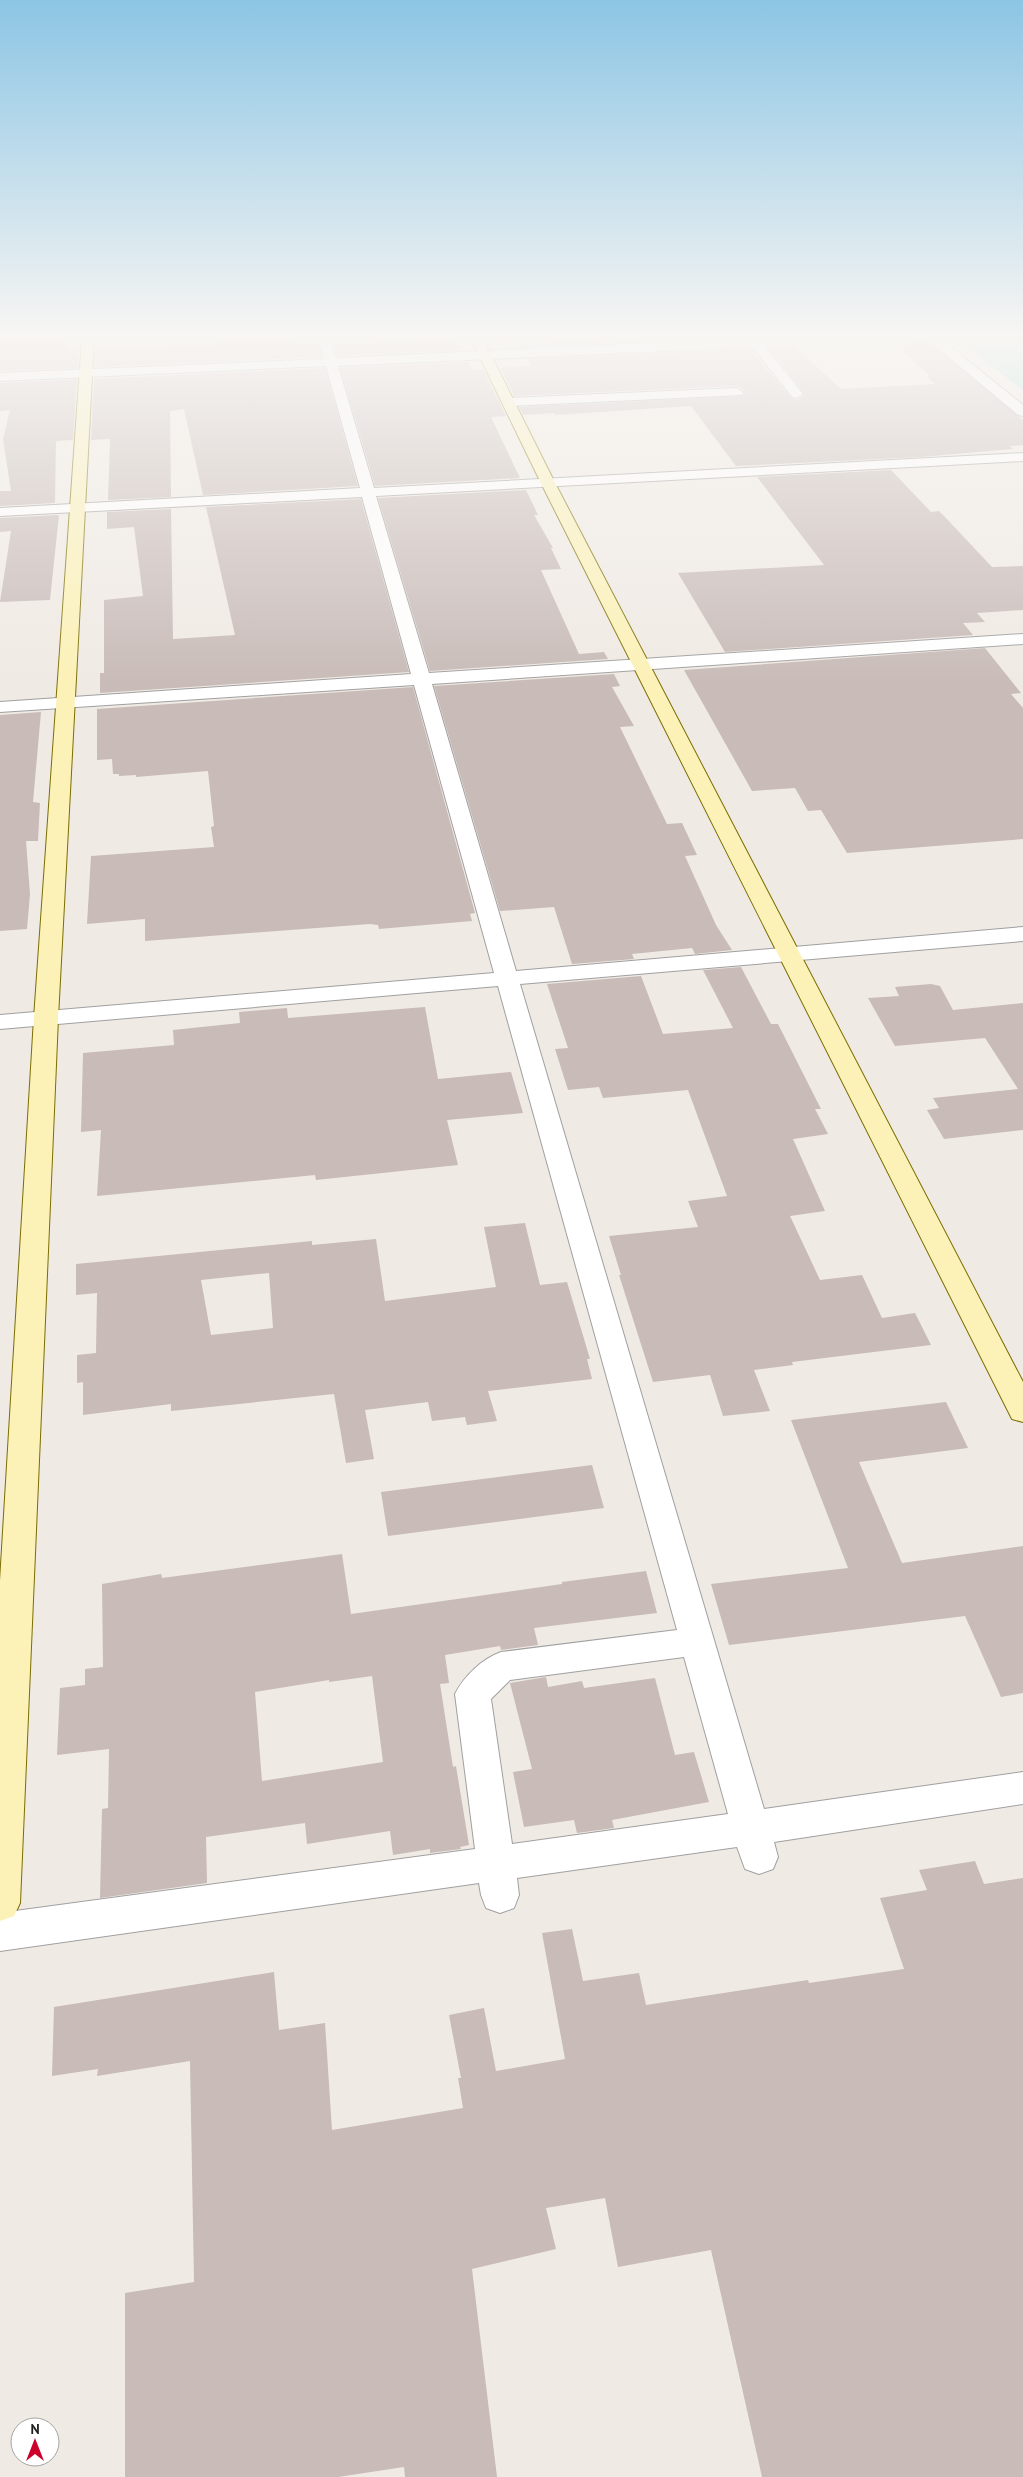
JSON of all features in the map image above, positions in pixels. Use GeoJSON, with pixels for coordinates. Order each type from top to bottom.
{"type":"FeatureCollection","features":[{"type":"Feature","properties":{"kind":"street"},"geometry":{"type":"LineString","coordinates":[[0,1904],[46,1018],[80,455]]}},
{"type":"Feature","properties":{"kind":"street"},"geometry":{"type":"LineString","coordinates":[[357,455],[755,1843]]}},
{"type":"Feature","properties":{"kind":"street"},"geometry":{"type":"LineString","coordinates":[[534,455],[1023,1411]]}},
{"type":"Feature","properties":{"kind":"street"},"geometry":{"type":"LineString","coordinates":[[0,512],[1023,457]]}},
{"type":"Feature","properties":{"kind":"street"},"geometry":{"type":"LineString","coordinates":[[0,707],[1023,639]]}},
{"type":"Feature","properties":{"kind":"street"},"geometry":{"type":"LineString","coordinates":[[0,1022],[1023,934]]}},
{"type":"Feature","properties":{"kind":"street"},"geometry":{"type":"LineString","coordinates":[[498,1879],[474,1694],[501,1667],[698,1641]]}},
{"type":"Feature","properties":{"kind":"street"},"geometry":{"type":"LineString","coordinates":[[0,1932],[498,1879],[755,1843],[1023,1788]]}},
{"type":"Feature","properties":{"kind":"building"},"geometry":{"type":"Polygon","coordinates":[[[5,455],[56,455],[55,503],[0,506],[0,491],[11,491],[5,455]]]}},
{"type":"Feature","properties":{"kind":"building"},"geometry":{"type":"Polygon","coordinates":[[[109,455],[171,455],[171,497],[108,500],[109,455]]]}},
{"type":"Feature","properties":{"kind":"building"},"geometry":{"type":"Polygon","coordinates":[[[194,455],[349,455],[358,486],[203,495],[194,455]]]}},
{"type":"Feature","properties":{"kind":"building"},"geometry":{"type":"Polygon","coordinates":[[[366,455],[509,455],[520,478],[375,486],[366,455]]]}},
{"type":"Feature","properties":{"kind":"building"},"geometry":{"type":"Polygon","coordinates":[[[727,455],[949,455],[921,457],[736,466],[727,455]]]}},
{"type":"Feature","properties":{"kind":"building"},"geometry":{"type":"Polygon","coordinates":[[[891,470],[931,512],[939,511],[992,567],[1023,566],[1023,610],[977,613],[985,622],[963,623],[973,635],[725,652],[678,573],[824,565],[757,477],[891,470]]]}},
{"type":"Feature","properties":{"kind":"building"},"geometry":{"type":"Polygon","coordinates":[[[526,490],[538,515],[534,515],[553,548],[551,548],[561,569],[541,570],[579,654],[604,652],[608,659],[430,671],[378,498],[526,490]]]}},
{"type":"Feature","properties":{"kind":"building"},"geometry":{"type":"Polygon","coordinates":[[[361,499],[409,672],[100,693],[100,673],[104,673],[104,600],[143,596],[134,527],[107,529],[107,512],[171,509],[173,639],[235,635],[206,507],[361,499]]]}},
{"type":"Feature","properties":{"kind":"building"},"geometry":{"type":"Polygon","coordinates":[[[59,515],[50,600],[0,602],[11,531],[0,532],[0,518],[59,515]]]}},
{"type":"Feature","properties":{"kind":"building"},"geometry":{"type":"Polygon","coordinates":[[[985,648],[1021,693],[1011,694],[1023,708],[1023,839],[847,853],[821,810],[808,811],[795,788],[752,791],[684,670],[985,648]]]}},
{"type":"Feature","properties":{"kind":"building"},"geometry":{"type":"Polygon","coordinates":[[[614,674],[620,686],[612,687],[634,726],[620,727],[667,824],[682,823],[697,855],[685,856],[716,925],[732,950],[695,954],[692,948],[632,954],[634,959],[572,964],[554,907],[500,911],[434,686],[614,674]]]}},
{"type":"Feature","properties":{"kind":"building"},"geometry":{"type":"Polygon","coordinates":[[[413,687],[475,913],[470,914],[472,921],[379,929],[378,925],[370,924],[145,941],[145,919],[87,924],[91,856],[214,847],[211,827],[214,826],[208,771],[136,777],[136,775],[119,776],[119,774],[113,774],[112,759],[97,760],[97,709],[413,687]]]}},
{"type":"Feature","properties":{"kind":"building"},"geometry":{"type":"Polygon","coordinates":[[[41,712],[33,802],[40,803],[38,841],[26,841],[30,894],[27,929],[0,931],[0,715],[41,712]]]}},
{"type":"Feature","properties":{"kind":"building"},"geometry":{"type":"Polygon","coordinates":[[[741,967],[771,1024],[778,1024],[821,1109],[815,1109],[828,1134],[793,1139],[825,1211],[790,1216],[820,1280],[862,1275],[882,1318],[915,1313],[931,1345],[792,1362],[793,1365],[754,1370],[770,1411],[723,1416],[710,1375],[653,1382],[619,1275],[621,1275],[609,1236],[698,1227],[688,1201],[727,1196],[688,1090],[603,1098],[599,1087],[568,1090],[555,1049],[568,1048],[547,984],[641,976],[663,1034],[733,1028],[703,970],[741,967]]]}},
{"type":"Feature","properties":{"kind":"building"},"geometry":{"type":"Polygon","coordinates":[[[931,984],[940,986],[953,1010],[1023,1003],[1023,1130],[944,1139],[927,1110],[939,1108],[933,1098],[1018,1089],[985,1038],[895,1046],[868,998],[899,996],[895,987],[931,984]]]}},
{"type":"Feature","properties":{"kind":"building"},"geometry":{"type":"Polygon","coordinates":[[[425,1007],[438,1079],[511,1072],[523,1113],[447,1120],[458,1165],[316,1180],[315,1175],[97,1196],[101,1130],[81,1132],[83,1053],[174,1045],[173,1030],[240,1023],[239,1012],[287,1008],[288,1018],[425,1007]]]}},
{"type":"Feature","properties":{"kind":"building"},"geometry":{"type":"Polygon","coordinates":[[[525,1223],[540,1285],[567,1282],[590,1359],[587,1359],[592,1379],[488,1391],[497,1421],[467,1425],[465,1417],[432,1421],[428,1402],[365,1410],[374,1459],[346,1463],[334,1394],[171,1411],[171,1404],[83,1415],[83,1382],[77,1383],[77,1355],[96,1353],[97,1293],[76,1295],[76,1264],[312,1241],[312,1245],[376,1239],[385,1301],[496,1287],[484,1227],[525,1223]],[[269,1273],[201,1280],[211,1335],[273,1328],[269,1273]]]}},
{"type":"Feature","properties":{"kind":"building"},"geometry":{"type":"Polygon","coordinates":[[[946,1402],[968,1448],[859,1462],[902,1563],[1023,1546],[1023,1693],[1001,1697],[965,1616],[729,1645],[711,1584],[848,1568],[791,1420],[946,1402]]]}},
{"type":"Feature","properties":{"kind":"building"},"geometry":{"type":"Polygon","coordinates":[[[592,1465],[604,1508],[388,1536],[381,1492],[592,1465]]]}},
{"type":"Feature","properties":{"kind":"building"},"geometry":{"type":"Polygon","coordinates":[[[342,1554],[351,1614],[646,1571],[657,1613],[534,1628],[538,1645],[501,1650],[500,1646],[445,1655],[449,1683],[440,1684],[453,1767],[456,1766],[469,1845],[460,1847],[461,1849],[430,1853],[430,1849],[393,1855],[390,1831],[307,1844],[305,1823],[206,1837],[207,1883],[100,1898],[102,1809],[108,1808],[109,1749],[57,1755],[60,1688],[85,1685],[85,1669],[103,1667],[102,1584],[161,1574],[162,1578],[342,1554]],[[372,1676],[329,1682],[329,1680],[255,1692],[262,1781],[383,1762],[372,1676]]]}},
{"type":"Feature","properties":{"kind":"building"},"geometry":{"type":"Polygon","coordinates":[[[546,1677],[548,1687],[582,1681],[584,1688],[655,1678],[675,1755],[694,1752],[709,1802],[612,1820],[614,1828],[577,1833],[574,1820],[524,1827],[513,1772],[532,1769],[510,1683],[546,1677]]]}},
{"type":"Feature","properties":{"kind":"building"},"geometry":{"type":"Polygon","coordinates":[[[975,1861],[984,1884],[1023,1878],[1023,2477],[762,2477],[711,2250],[618,2267],[605,2198],[546,2208],[556,2249],[472,2269],[497,2477],[405,2477],[404,2467],[338,2477],[125,2477],[125,2293],[194,2282],[190,2061],[97,2076],[98,2069],[52,2076],[54,2007],[274,1972],[279,2030],[325,2023],[332,2130],[463,2108],[458,2078],[461,2078],[449,2015],[484,2008],[496,2071],[565,2059],[542,1933],[572,1929],[583,1981],[639,1973],[646,2005],[808,1980],[809,1983],[904,1969],[880,1898],[927,1890],[919,1870],[975,1861]]]}}]}
